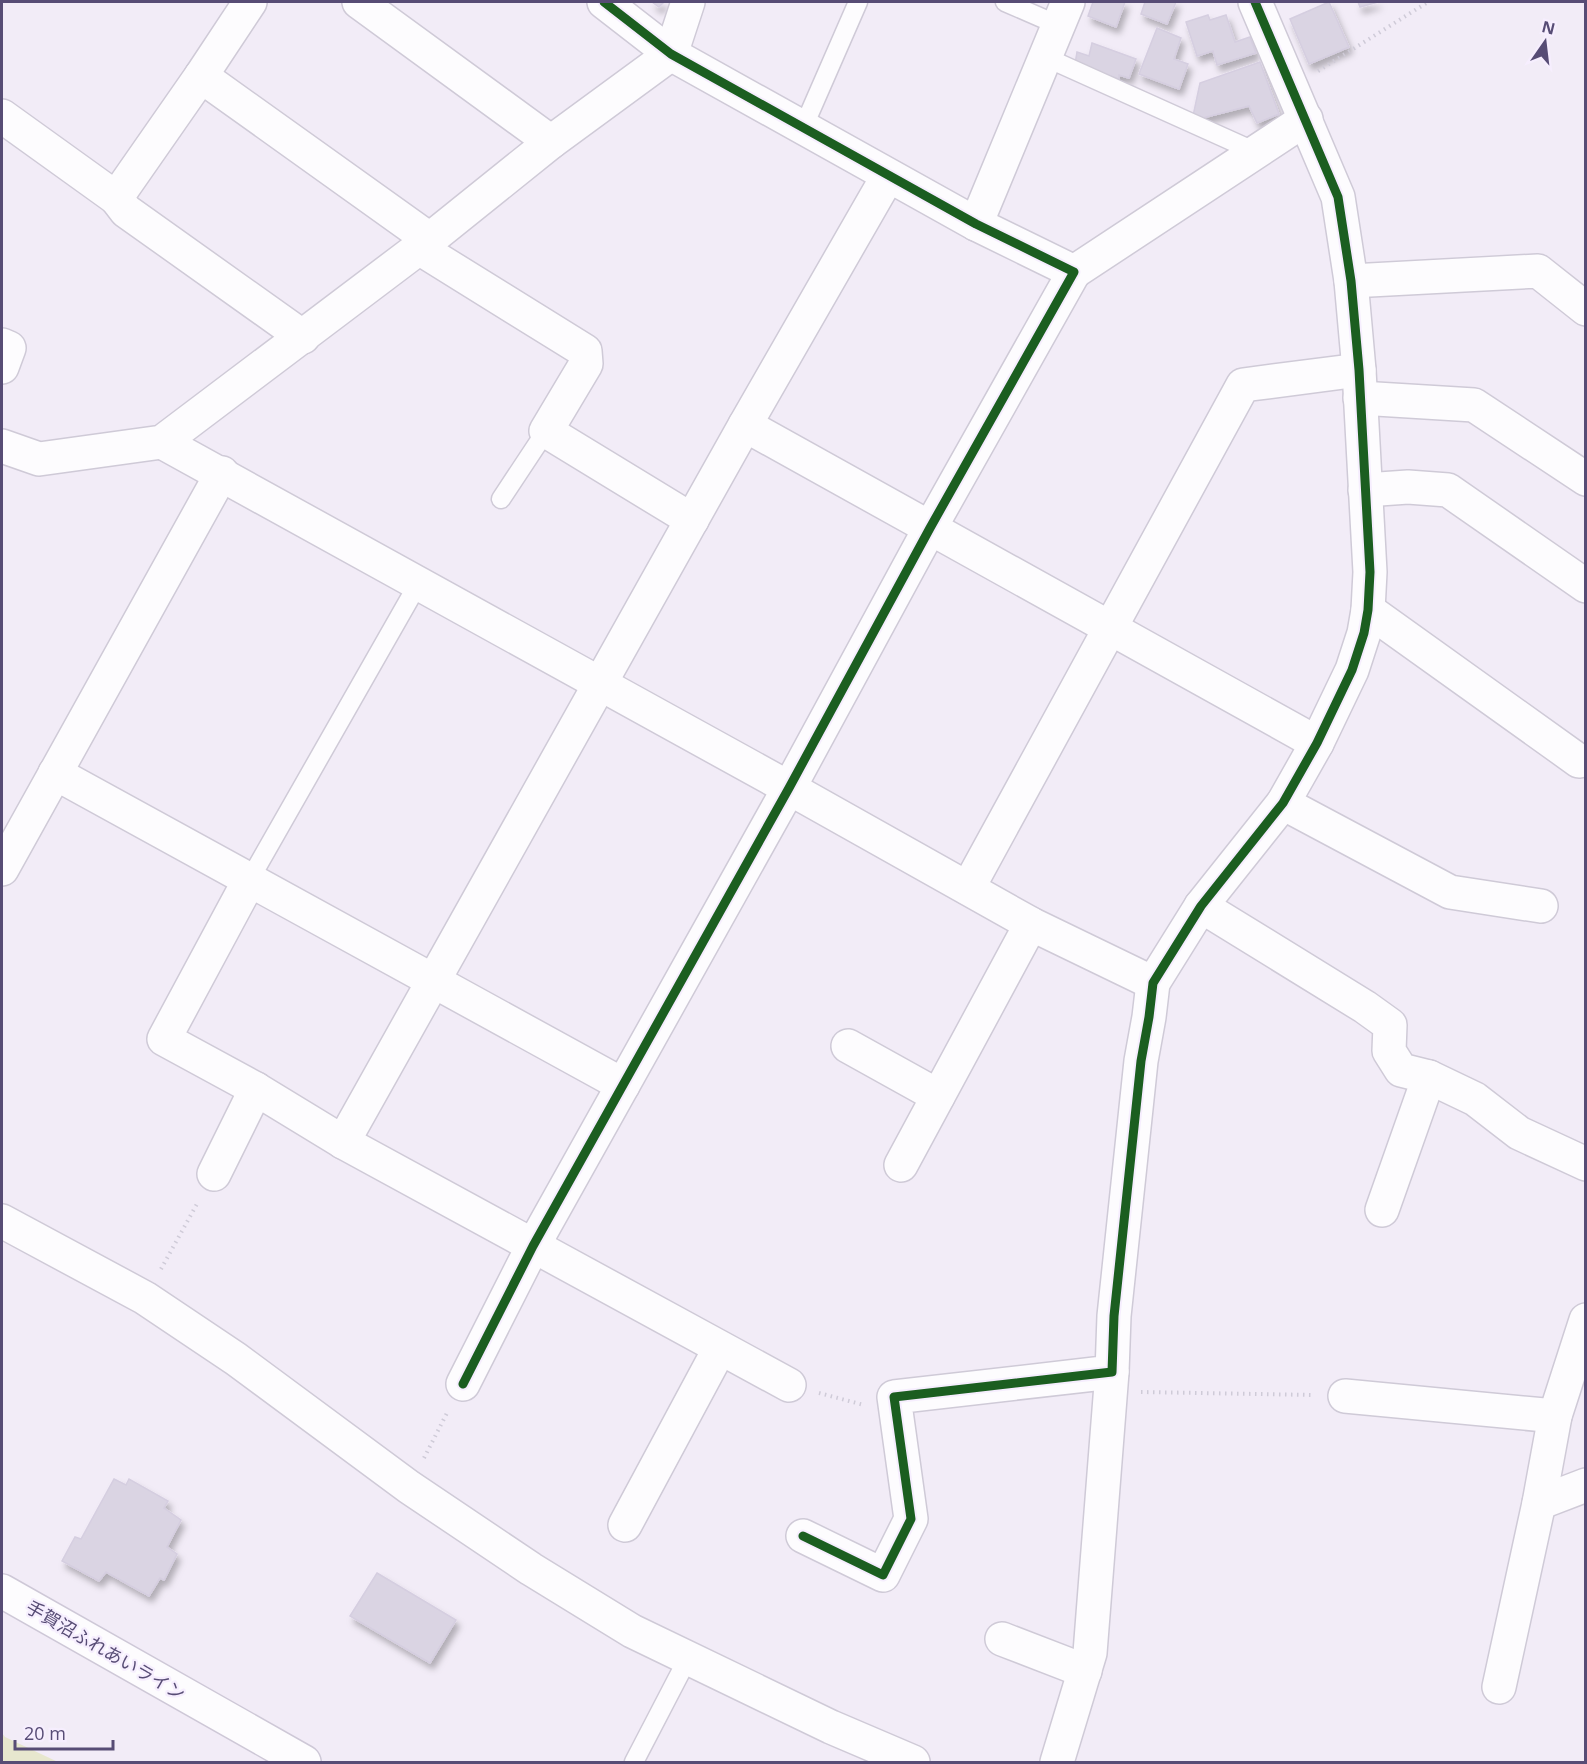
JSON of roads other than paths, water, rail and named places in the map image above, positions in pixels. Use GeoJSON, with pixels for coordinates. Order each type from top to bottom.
{"type":"FeatureCollection","features":[{"type":"Feature","properties":{"kind":"street"},"geometry":{"type":"LineString","coordinates":[[116,198],[250,2]]}},
{"type":"Feature","properties":{"kind":"street"},"geometry":{"type":"LineString","coordinates":[[358,2],[551,142]]}},
{"type":"Feature","properties":{"kind":"street"},"geometry":{"type":"LineString","coordinates":[[604,2],[670,54],[976,224],[1074,272]]}},
{"type":"Feature","properties":{"kind":"street"},"geometry":{"type":"LineString","coordinates":[[2,446],[39,459],[162,442],[424,244],[551,142],[670,54],[688,2]]}},
{"type":"Feature","properties":{"kind":"street"},"geometry":{"type":"LineString","coordinates":[[1057,1762],[1090,1653],[1114,1316],[1141,1061],[1153,983],[1201,906],[1283,803],[1317,743],[1352,670],[1364,633],[1368,609],[1370,572],[1359,384],[1351,281],[1338,197],[1255,2]]}},
{"type":"Feature","properties":{"kind":"street"},"geometry":{"type":"LineString","coordinates":[[976,224],[1063,13]]}},
{"type":"Feature","properties":{"kind":"street"},"geometry":{"type":"LineString","coordinates":[[201,76],[424,244],[585,351],[586,364],[546,431],[692,520]]}},
{"type":"Feature","properties":{"kind":"street"},"geometry":{"type":"LineString","coordinates":[[2,116],[116,198],[126,211],[303,337]]}},
{"type":"Feature","properties":{"kind":"street"},"geometry":{"type":"LineString","coordinates":[[463,1384],[533,1246],[1074,272],[1306,119]]}},
{"type":"Feature","properties":{"kind":"street"},"geometry":{"type":"LineString","coordinates":[[343,1142],[888,176]]}},
{"type":"Feature","properties":{"kind":"street"},"geometry":{"type":"LineString","coordinates":[[1351,281],[1538,271],[1586,309]]}},
{"type":"Feature","properties":{"kind":"street"},"geometry":{"type":"LineString","coordinates":[[2,345],[9,348],[2,367]]}},
{"type":"Feature","properties":{"kind":"street"},"geometry":{"type":"LineString","coordinates":[[968,888],[1243,385],[1359,384],[1474,405],[1586,478]]}},
{"type":"Feature","properties":{"kind":"street"},"geometry":{"type":"LineString","coordinates":[[745,426],[1317,743]]}},
{"type":"Feature","properties":{"kind":"street"},"geometry":{"type":"LineString","coordinates":[[162,442],[222,473],[1031,924],[1153,983]]}},
{"type":"Feature","properties":{"kind":"street"},"geometry":{"type":"LineString","coordinates":[[2,869],[222,473]]}},
{"type":"Feature","properties":{"kind":"street"},"geometry":{"type":"LineString","coordinates":[[1365,490],[1408,487],[1448,490],[1580,572]]}},
{"type":"Feature","properties":{"kind":"street"},"geometry":{"type":"LineString","coordinates":[[1368,609],[1579,761]]}},
{"type":"Feature","properties":{"kind":"street"},"geometry":{"type":"LineString","coordinates":[[55,773],[623,1085]]}},
{"type":"Feature","properties":{"kind":"street"},"geometry":{"type":"LineString","coordinates":[[1283,803],[1450,892],[1541,906]]}},
{"type":"Feature","properties":{"kind":"street"},"geometry":{"type":"LineString","coordinates":[[250,879],[164,1039],[256,1089],[343,1142],[789,1385]]}},
{"type":"Feature","properties":{"kind":"street"},"geometry":{"type":"LineString","coordinates":[[1201,906],[1365,1007],[1390,1025],[1389,1051],[1401,1070],[1429,1077],[1475,1099],[1519,1133],[1586,1164]]}},
{"type":"Feature","properties":{"kind":"street"},"geometry":{"type":"LineString","coordinates":[[901,1165],[1031,924]]}},
{"type":"Feature","properties":{"kind":"street"},"geometry":{"type":"LineString","coordinates":[[848,1046],[938,1096]]}},
{"type":"Feature","properties":{"kind":"street"},"geometry":{"type":"LineString","coordinates":[[1382,1210],[1429,1077]]}},
{"type":"Feature","properties":{"kind":"street"},"geometry":{"type":"LineString","coordinates":[[214,1174],[256,1089]]}},
{"type":"Feature","properties":{"kind":"street"},"geometry":{"type":"LineString","coordinates":[[2,1221],[145,1298],[236,1359],[409,1487],[531,1569],[621,1625],[831,1727],[913,1762]]}},
{"type":"Feature","properties":{"kind":"street"},"geometry":{"type":"LineString","coordinates":[[1499,1687],[1539,1503],[1555,1416],[1586,1320]]}},
{"type":"Feature","properties":{"kind":"street"},"geometry":{"type":"LineString","coordinates":[[625,1525],[720,1348]]}},
{"type":"Feature","properties":{"kind":"street"},"geometry":{"type":"LineString","coordinates":[[804,1536],[883,1575],[910,1519],[894,1397],[1111,1382]]}},
{"type":"Feature","properties":{"kind":"street"},"geometry":{"type":"LineString","coordinates":[[1345,1396],[1555,1416]]}},
{"type":"Feature","properties":{"kind":"street"},"geometry":{"type":"LineString","coordinates":[[1539,1503],[1586,1485]]}},
{"type":"Feature","properties":{"kind":"street","name":"手賀沼ふれあいライン"},"geometry":{"type":"LineString","coordinates":[[2,1591],[304,1762]]}},
{"type":"Feature","properties":{"kind":"street"},"geometry":{"type":"LineString","coordinates":[[1002,1639],[1085,1671]]}},
{"type":"Feature","properties":{"kind":"lane"},"geometry":{"type":"LineString","coordinates":[[803,128],[858,2]]}},
{"type":"Feature","properties":{"kind":"lane"},"geometry":{"type":"LineString","coordinates":[[1005,2],[1063,13]]}},
{"type":"Feature","properties":{"kind":"lane"},"geometry":{"type":"LineString","coordinates":[[1045,57],[1256,152]]}},
{"type":"Feature","properties":{"kind":"lane"},"geometry":{"type":"LineString","coordinates":[[501,499],[546,431]]}},
{"type":"Feature","properties":{"kind":"lane"},"geometry":{"type":"LineString","coordinates":[[250,879],[418,584]]}},
{"type":"Feature","properties":{"kind":"lane"},"geometry":{"type":"LineString","coordinates":[[634,1762],[688,1658]]}}]}
